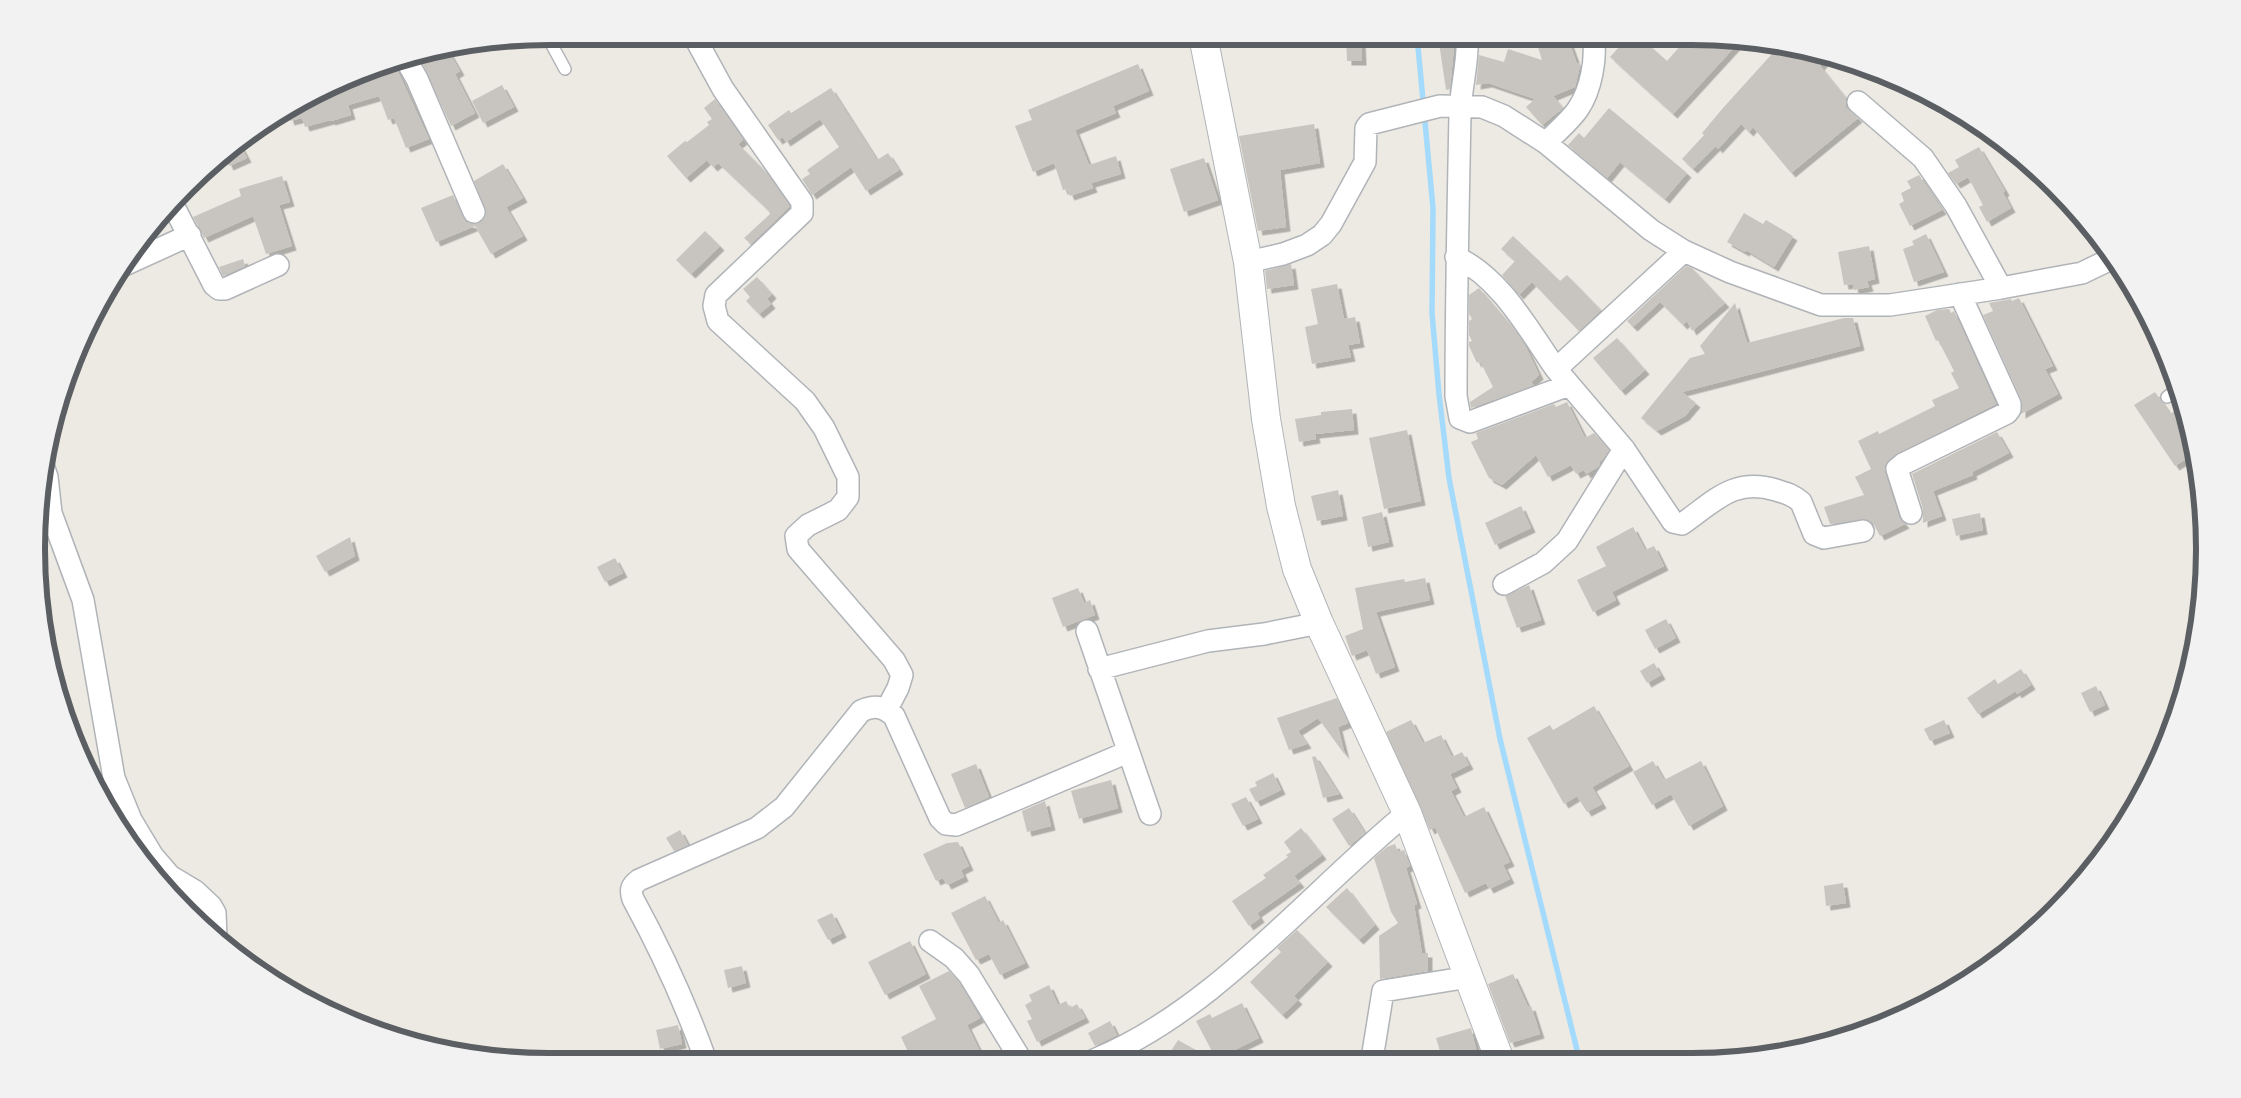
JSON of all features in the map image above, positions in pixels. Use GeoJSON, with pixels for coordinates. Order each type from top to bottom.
{"type":"FeatureCollection","features":[{"type":"Feature","properties":{"kind":"street"},"geometry":{"type":"LineString","coordinates":[[699,45],[723,89],[802,202],[802,213],[716,295],[714,306],[718,321],[805,401],[824,428],[848,477],[848,497],[838,510],[808,525],[796,536],[798,549],[894,660],[902,675],[898,688],[887,709]]}},
{"type":"Feature","properties":{"kind":"street"},"geometry":{"type":"LineString","coordinates":[[1205,45],[1248,262],[1266,419],[1281,506],[1297,569],[1319,623],[1407,813],[1497,1053]]}},
{"type":"Feature","properties":{"kind":"street"},"geometry":{"type":"LineString","coordinates":[[1468,45],[1450,106],[1457,249],[1456,396],[1460,418],[1470,422],[1563,370],[1684,251]]}},
{"type":"Feature","properties":{"kind":"street"},"geometry":{"type":"LineString","coordinates":[[1546,143],[1579,108],[1590,79],[1594,56],[1593,45]]}},
{"type":"Feature","properties":{"kind":"street"},"geometry":{"type":"LineString","coordinates":[[409,65],[417,79],[474,212]]}},
{"type":"Feature","properties":{"kind":"street"},"geometry":{"type":"LineString","coordinates":[[1858,102],[1923,158],[1956,206],[2001,288]]}},
{"type":"Feature","properties":{"kind":"street"},"geometry":{"type":"LineString","coordinates":[[1248,262],[1283,254],[1307,245],[1322,234],[1331,224],[1365,162],[1366,128],[1372,123],[1450,106],[1482,107],[1504,116],[1546,143],[1651,230],[1684,251],[1730,272],[1821,305],[1890,305],[2082,273],[2106,262]]}},
{"type":"Feature","properties":{"kind":"street"},"geometry":{"type":"LineString","coordinates":[[176,211],[214,285],[219,289],[225,289],[278,265]]}},
{"type":"Feature","properties":{"kind":"street"},"geometry":{"type":"LineString","coordinates":[[137,259],[190,235]]}},
{"type":"Feature","properties":{"kind":"street"},"geometry":{"type":"LineString","coordinates":[[1457,249],[1493,284],[1563,370],[1624,449],[1673,522],[1682,524],[1732,489],[1744,486],[1766,487],[1796,498],[1801,502],[1814,534],[1818,536],[1824,538],[1863,531]]}},
{"type":"Feature","properties":{"kind":"street"},"geometry":{"type":"LineString","coordinates":[[1911,513],[1897,469],[1903,464],[2007,413],[2010,409],[2010,404],[1960,294]]}},
{"type":"Feature","properties":{"kind":"street"},"geometry":{"type":"LineString","coordinates":[[1504,584],[1543,563],[1567,541],[1624,449]]}},
{"type":"Feature","properties":{"kind":"street"},"geometry":{"type":"LineString","coordinates":[[49,486],[51,513],[83,600],[114,778],[131,820],[152,855],[170,876],[195,891],[211,906],[215,913],[216,927]]}},
{"type":"Feature","properties":{"kind":"street"},"geometry":{"type":"LineString","coordinates":[[1100,669],[1208,641],[1264,634],[1319,623]]}},
{"type":"Feature","properties":{"kind":"street"},"geometry":{"type":"LineString","coordinates":[[1088,631],[1150,814]]}},
{"type":"Feature","properties":{"kind":"street"},"geometry":{"type":"LineString","coordinates":[[703,1053],[689,1012],[662,952],[633,899],[630,891],[632,885],[639,880],[757,828],[771,819],[784,807],[861,711],[870,707],[887,709],[894,716],[940,818],[946,824],[956,825],[1128,752]]}},
{"type":"Feature","properties":{"kind":"street"},"geometry":{"type":"LineString","coordinates":[[1111,1053],[1149,1032],[1230,972],[1407,813]]}},
{"type":"Feature","properties":{"kind":"street"},"geometry":{"type":"LineString","coordinates":[[930,942],[954,958],[969,975],[1017,1053]]}},
{"type":"Feature","properties":{"kind":"street"},"geometry":{"type":"LineString","coordinates":[[1373,1053],[1383,991],[1469,977]]}},
{"type":"Feature","properties":{"kind":"lane"},"geometry":{"type":"LineString","coordinates":[[552,45],[565,69]]}},
{"type":"Feature","properties":{"kind":"lane"},"geometry":{"type":"LineString","coordinates":[[2167,397],[2171,393]]}},
{"type":"Feature","properties":{"kind":"building"},"geometry":{"type":"Polygon","coordinates":[[[1346,45],[1361,45],[1362,61],[1347,61],[1346,45]]]}},
{"type":"Feature","properties":{"kind":"building"},"geometry":{"type":"Polygon","coordinates":[[[1439,45],[1454,45],[1450,89],[1446,90],[1439,45]]]}},
{"type":"Feature","properties":{"kind":"building"},"geometry":{"type":"Polygon","coordinates":[[[1537,45],[1570,45],[1577,64],[1579,63],[1580,66],[1575,87],[1553,96],[1563,108],[1542,125],[1526,107],[1535,99],[1488,83],[1476,85],[1479,55],[1504,62],[1508,49],[1542,60],[1537,45]]]}},
{"type":"Feature","properties":{"kind":"building"},"geometry":{"type":"Polygon","coordinates":[[[1621,45],[1649,45],[1667,61],[1681,45],[1735,47],[1673,114],[1610,57],[1621,45]]]}},
{"type":"Feature","properties":{"kind":"building"},"geometry":{"type":"Polygon","coordinates":[[[1774,52],[1823,62],[1820,66],[1846,98],[1846,107],[1858,118],[1791,173],[1753,127],[1749,132],[1741,124],[1718,149],[1716,146],[1693,169],[1682,159],[1704,135],[1702,133],[1774,52]]]}},
{"type":"Feature","properties":{"kind":"building"},"geometry":{"type":"Polygon","coordinates":[[[451,55],[460,71],[455,74],[475,113],[451,126],[421,62],[451,55]]]}},
{"type":"Feature","properties":{"kind":"building"},"geometry":{"type":"Polygon","coordinates":[[[1138,64],[1149,91],[1113,106],[1116,113],[1075,130],[1089,165],[1116,156],[1121,174],[1091,183],[1093,188],[1070,196],[1067,189],[1063,190],[1054,163],[1033,172],[1015,126],[1032,120],[1028,110],[1138,64]]]}},
{"type":"Feature","properties":{"kind":"building"},"geometry":{"type":"Polygon","coordinates":[[[397,69],[429,139],[406,148],[394,118],[388,120],[379,96],[348,105],[351,115],[331,121],[305,127],[302,118],[290,121],[289,118],[326,97],[356,83],[397,69]]]}},
{"type":"Feature","properties":{"kind":"building"},"geometry":{"type":"Polygon","coordinates":[[[502,85],[514,107],[483,123],[472,101],[502,85]]]}},
{"type":"Feature","properties":{"kind":"building"},"geometry":{"type":"Polygon","coordinates":[[[831,88],[877,160],[888,153],[899,170],[866,191],[851,167],[812,195],[802,179],[810,174],[807,170],[839,147],[820,119],[786,142],[783,137],[778,140],[768,125],[789,110],[791,113],[831,88]]]}},
{"type":"Feature","properties":{"kind":"building"},"geometry":{"type":"Polygon","coordinates":[[[715,99],[743,140],[738,144],[765,171],[790,206],[751,244],[744,238],[770,214],[768,210],[718,163],[713,167],[707,160],[686,178],[667,156],[709,125],[707,122],[712,119],[704,108],[715,99]]]}},
{"type":"Feature","properties":{"kind":"building"},"geometry":{"type":"Polygon","coordinates":[[[1609,108],[1687,173],[1665,199],[1620,162],[1607,178],[1568,145],[1579,133],[1584,138],[1609,108]]]}},
{"type":"Feature","properties":{"kind":"building"},"geometry":{"type":"Polygon","coordinates":[[[1314,124],[1320,163],[1280,170],[1286,227],[1258,231],[1239,136],[1314,124]]]}},
{"type":"Feature","properties":{"kind":"building"},"geometry":{"type":"Polygon","coordinates":[[[1979,147],[2005,191],[2003,193],[2011,208],[1987,222],[1979,207],[1983,205],[1968,177],[1956,184],[1948,173],[1959,167],[1955,160],[1979,147]]]}},
{"type":"Feature","properties":{"kind":"building"},"geometry":{"type":"Polygon","coordinates":[[[242,149],[247,158],[229,166],[227,162],[242,149]]]}},
{"type":"Feature","properties":{"kind":"building"},"geometry":{"type":"Polygon","coordinates":[[[1204,158],[1218,200],[1184,212],[1170,169],[1204,158]]]}},
{"type":"Feature","properties":{"kind":"building"},"geometry":{"type":"Polygon","coordinates":[[[503,164],[523,198],[506,207],[523,236],[491,254],[475,226],[436,242],[421,208],[453,195],[466,222],[472,224],[479,223],[484,219],[486,213],[474,181],[503,164]]]}},
{"type":"Feature","properties":{"kind":"building"},"geometry":{"type":"Polygon","coordinates":[[[1919,175],[1942,210],[1910,226],[1899,204],[1904,201],[1901,193],[1911,188],[1907,181],[1919,175]]]}},
{"type":"Feature","properties":{"kind":"building"},"geometry":{"type":"Polygon","coordinates":[[[282,176],[290,202],[279,205],[292,246],[266,254],[253,216],[204,238],[193,217],[241,196],[239,189],[282,176]]]}},
{"type":"Feature","properties":{"kind":"building"},"geometry":{"type":"Polygon","coordinates":[[[1744,213],[1763,224],[1766,220],[1793,236],[1774,267],[1746,250],[1745,252],[1727,242],[1744,213]]]}},
{"type":"Feature","properties":{"kind":"building"},"geometry":{"type":"Polygon","coordinates":[[[705,231],[720,246],[691,274],[676,260],[705,231]]]}},
{"type":"Feature","properties":{"kind":"building"},"geometry":{"type":"Polygon","coordinates":[[[1926,234],[1944,272],[1914,282],[1903,249],[1914,245],[1912,241],[1926,234]]]}},
{"type":"Feature","properties":{"kind":"building"},"geometry":{"type":"Polygon","coordinates":[[[1513,236],[1560,281],[1567,275],[1601,310],[1579,331],[1532,282],[1519,295],[1502,275],[1515,261],[1501,249],[1513,236]]]}},
{"type":"Feature","properties":{"kind":"building"},"geometry":{"type":"Polygon","coordinates":[[[1869,246],[1875,279],[1867,281],[1869,287],[1854,290],[1853,284],[1844,285],[1838,252],[1869,246]]]}},
{"type":"Feature","properties":{"kind":"building"},"geometry":{"type":"Polygon","coordinates":[[[243,259],[245,266],[223,276],[219,267],[243,259]]]}},
{"type":"Feature","properties":{"kind":"building"},"geometry":{"type":"Polygon","coordinates":[[[1291,264],[1294,285],[1267,289],[1265,271],[1291,264]]]}},
{"type":"Feature","properties":{"kind":"building"},"geometry":{"type":"Polygon","coordinates":[[[1686,266],[1692,268],[1725,303],[1692,331],[1687,321],[1683,325],[1660,302],[1633,327],[1627,321],[1686,266]]]}},
{"type":"Feature","properties":{"kind":"building"},"geometry":{"type":"Polygon","coordinates":[[[757,277],[772,294],[767,299],[771,304],[759,314],[746,301],[750,297],[743,289],[757,277]]]}},
{"type":"Feature","properties":{"kind":"building"},"geometry":{"type":"Polygon","coordinates":[[[1337,284],[1344,319],[1355,317],[1360,343],[1348,345],[1351,357],[1312,364],[1305,327],[1318,324],[1311,289],[1337,284]]]}},
{"type":"Feature","properties":{"kind":"building"},"geometry":{"type":"Polygon","coordinates":[[[1479,288],[1524,343],[1539,375],[1531,382],[1534,385],[1471,408],[1470,402],[1493,387],[1480,361],[1477,363],[1469,346],[1469,342],[1472,341],[1469,335],[1469,321],[1472,319],[1469,314],[1469,295],[1479,288]]]}},
{"type":"Feature","properties":{"kind":"building"},"geometry":{"type":"Polygon","coordinates":[[[2019,298],[2053,366],[2045,369],[2058,394],[2021,414],[2021,399],[1983,315],[1993,311],[1989,303],[2011,299],[2012,301],[2019,298]]]}},
{"type":"Feature","properties":{"kind":"building"},"geometry":{"type":"Polygon","coordinates":[[[1735,303],[1747,343],[1844,318],[1853,318],[1860,346],[1682,392],[1696,403],[1685,416],[1657,431],[1641,418],[1690,358],[1705,354],[1700,346],[1735,303]]]}},
{"type":"Feature","properties":{"kind":"building"},"geometry":{"type":"Polygon","coordinates":[[[1949,309],[1951,313],[1954,311],[1996,404],[1898,453],[1889,460],[1885,466],[1885,473],[1899,517],[1905,524],[1880,536],[1873,523],[1867,519],[1830,524],[1824,507],[1864,495],[1855,477],[1871,469],[1858,441],[1878,431],[1879,434],[1935,406],[1932,400],[1959,388],[1951,373],[1954,371],[1938,340],[1936,341],[1925,316],[1937,310],[1949,309]]]}},
{"type":"Feature","properties":{"kind":"building"},"geometry":{"type":"Polygon","coordinates":[[[1617,338],[1645,370],[1621,391],[1593,358],[1617,338]]]}},
{"type":"Feature","properties":{"kind":"building"},"geometry":{"type":"Polygon","coordinates":[[[2155,392],[2170,414],[2176,410],[2187,458],[2175,466],[2134,405],[2155,392]]]}},
{"type":"Feature","properties":{"kind":"building"},"geometry":{"type":"Polygon","coordinates":[[[1567,402],[1585,438],[1594,433],[1609,450],[1599,462],[1598,467],[1586,474],[1584,470],[1576,474],[1571,465],[1548,477],[1536,455],[1502,485],[1489,478],[1471,442],[1478,439],[1476,433],[1554,404],[1556,407],[1567,402]]]}},
{"type":"Feature","properties":{"kind":"building"},"geometry":{"type":"Polygon","coordinates":[[[1352,409],[1354,430],[1315,434],[1316,439],[1299,442],[1295,419],[1321,415],[1321,412],[1352,409]]]}},
{"type":"Feature","properties":{"kind":"building"},"geometry":{"type":"Polygon","coordinates":[[[1407,430],[1421,501],[1384,509],[1369,438],[1407,430]]]}},
{"type":"Feature","properties":{"kind":"building"},"geometry":{"type":"Polygon","coordinates":[[[1997,432],[2009,453],[1972,472],[1973,475],[1933,491],[1942,516],[1923,523],[1923,509],[1912,474],[1997,432]]]}},
{"type":"Feature","properties":{"kind":"building"},"geometry":{"type":"Polygon","coordinates":[[[1338,490],[1343,516],[1317,521],[1311,496],[1338,490]]]}},
{"type":"Feature","properties":{"kind":"building"},"geometry":{"type":"Polygon","coordinates":[[[1521,506],[1531,528],[1495,545],[1485,523],[1521,506]]]}},
{"type":"Feature","properties":{"kind":"building"},"geometry":{"type":"Polygon","coordinates":[[[1382,512],[1389,542],[1368,547],[1362,517],[1382,512]]]}},
{"type":"Feature","properties":{"kind":"building"},"geometry":{"type":"Polygon","coordinates":[[[1980,513],[1983,530],[1956,536],[1952,519],[1980,513]]]}},
{"type":"Feature","properties":{"kind":"building"},"geometry":{"type":"Polygon","coordinates":[[[1633,527],[1645,550],[1654,546],[1664,566],[1612,592],[1616,600],[1593,612],[1577,580],[1606,566],[1596,547],[1633,527]]]}},
{"type":"Feature","properties":{"kind":"building"},"geometry":{"type":"Polygon","coordinates":[[[350,537],[355,556],[325,572],[316,556],[350,537]]]}},
{"type":"Feature","properties":{"kind":"building"},"geometry":{"type":"Polygon","coordinates":[[[615,558],[623,573],[605,582],[597,567],[615,558]]]}},
{"type":"Feature","properties":{"kind":"building"},"geometry":{"type":"Polygon","coordinates":[[[1425,578],[1430,600],[1376,612],[1395,667],[1376,674],[1367,650],[1352,656],[1345,636],[1363,629],[1355,588],[1404,579],[1405,582],[1425,578]]]}},
{"type":"Feature","properties":{"kind":"building"},"geometry":{"type":"Polygon","coordinates":[[[1529,585],[1541,620],[1517,628],[1505,596],[1529,585]]]}},
{"type":"Feature","properties":{"kind":"building"},"geometry":{"type":"Polygon","coordinates":[[[1078,588],[1084,603],[1090,600],[1095,615],[1063,627],[1052,598],[1078,588]]]}},
{"type":"Feature","properties":{"kind":"building"},"geometry":{"type":"Polygon","coordinates":[[[1666,619],[1676,638],[1655,649],[1645,630],[1666,619]]]}},
{"type":"Feature","properties":{"kind":"building"},"geometry":{"type":"Polygon","coordinates":[[[1654,663],[1661,675],[1647,683],[1640,671],[1654,663]]]}},
{"type":"Feature","properties":{"kind":"building"},"geometry":{"type":"Polygon","coordinates":[[[2021,669],[2031,685],[2017,694],[2016,691],[1978,714],[1967,698],[1995,679],[1998,684],[2021,669]]]}},
{"type":"Feature","properties":{"kind":"building"},"geometry":{"type":"Polygon","coordinates":[[[2096,686],[2105,705],[2090,712],[2081,693],[2096,686]]]}},
{"type":"Feature","properties":{"kind":"building"},"geometry":{"type":"Polygon","coordinates":[[[1337,698],[1348,723],[1338,727],[1345,755],[1318,718],[1298,731],[1307,744],[1289,750],[1277,718],[1337,698]]]}},
{"type":"Feature","properties":{"kind":"building"},"geometry":{"type":"Polygon","coordinates":[[[1594,706],[1629,766],[1592,787],[1602,804],[1587,812],[1577,796],[1564,804],[1527,738],[1550,725],[1553,730],[1594,706]]]}},
{"type":"Feature","properties":{"kind":"building"},"geometry":{"type":"Polygon","coordinates":[[[1411,720],[1423,743],[1441,735],[1452,757],[1462,752],[1469,765],[1450,774],[1457,788],[1451,791],[1464,817],[1484,807],[1510,862],[1503,865],[1510,879],[1489,889],[1486,883],[1465,893],[1435,827],[1430,830],[1386,732],[1411,720]]]}},
{"type":"Feature","properties":{"kind":"building"},"geometry":{"type":"Polygon","coordinates":[[[1944,720],[1950,733],[1930,741],[1924,729],[1944,720]]]}},
{"type":"Feature","properties":{"kind":"building"},"geometry":{"type":"Polygon","coordinates":[[[1315,756],[1339,794],[1323,798],[1312,757],[1315,756]]]}},
{"type":"Feature","properties":{"kind":"building"},"geometry":{"type":"Polygon","coordinates":[[[1653,761],[1664,780],[1701,761],[1723,806],[1689,826],[1671,794],[1652,805],[1633,772],[1653,761]]]}},
{"type":"Feature","properties":{"kind":"building"},"geometry":{"type":"Polygon","coordinates":[[[976,764],[989,797],[965,808],[951,774],[976,764]]]}},
{"type":"Feature","properties":{"kind":"building"},"geometry":{"type":"Polygon","coordinates":[[[1273,773],[1281,790],[1256,802],[1249,789],[1257,786],[1255,782],[1273,773]]]}},
{"type":"Feature","properties":{"kind":"building"},"geometry":{"type":"Polygon","coordinates":[[[1111,780],[1118,808],[1079,819],[1071,791],[1111,780]]]}},
{"type":"Feature","properties":{"kind":"building"},"geometry":{"type":"Polygon","coordinates":[[[1246,797],[1258,819],[1243,826],[1231,804],[1246,797]]]}},
{"type":"Feature","properties":{"kind":"building"},"geometry":{"type":"Polygon","coordinates":[[[1045,801],[1051,826],[1027,832],[1022,811],[1045,801]]]}},
{"type":"Feature","properties":{"kind":"building"},"geometry":{"type":"Polygon","coordinates":[[[1349,808],[1365,833],[1349,846],[1332,819],[1349,808]]]}},
{"type":"Feature","properties":{"kind":"building"},"geometry":{"type":"Polygon","coordinates":[[[1301,828],[1322,855],[1294,876],[1300,883],[1257,913],[1260,918],[1249,926],[1232,901],[1266,878],[1263,875],[1288,857],[1286,855],[1291,852],[1284,842],[1301,828]]]}},
{"type":"Feature","properties":{"kind":"building"},"geometry":{"type":"Polygon","coordinates":[[[680,830],[688,845],[674,851],[666,838],[680,830]]]}},
{"type":"Feature","properties":{"kind":"building"},"geometry":{"type":"Polygon","coordinates":[[[958,842],[969,866],[961,870],[964,877],[947,885],[943,878],[936,881],[923,854],[947,843],[958,842]]]}},
{"type":"Feature","properties":{"kind":"building"},"geometry":{"type":"Polygon","coordinates":[[[1395,844],[1398,852],[1404,850],[1410,866],[1406,868],[1417,904],[1414,905],[1422,953],[1428,953],[1428,971],[1380,979],[1379,936],[1398,923],[1391,912],[1374,858],[1387,847],[1395,844]]]}},
{"type":"Feature","properties":{"kind":"building"},"geometry":{"type":"Polygon","coordinates":[[[1843,883],[1846,903],[1826,906],[1824,886],[1843,883]]]}},
{"type":"Feature","properties":{"kind":"building"},"geometry":{"type":"Polygon","coordinates":[[[1347,888],[1375,925],[1359,940],[1326,907],[1347,888]]]}},
{"type":"Feature","properties":{"kind":"building"},"geometry":{"type":"Polygon","coordinates":[[[985,896],[999,923],[1003,920],[1025,963],[1000,975],[989,954],[976,960],[951,913],[985,896]]]}},
{"type":"Feature","properties":{"kind":"building"},"geometry":{"type":"Polygon","coordinates":[[[832,913],[842,933],[828,940],[817,920],[832,913]]]}},
{"type":"Feature","properties":{"kind":"building"},"geometry":{"type":"Polygon","coordinates":[[[1297,930],[1328,962],[1294,996],[1298,1000],[1282,1015],[1250,982],[1281,952],[1277,948],[1297,930]]]}},
{"type":"Feature","properties":{"kind":"building"},"geometry":{"type":"Polygon","coordinates":[[[910,941],[926,974],[885,995],[868,962],[910,941]]]}},
{"type":"Feature","properties":{"kind":"building"},"geometry":{"type":"Polygon","coordinates":[[[742,966],[746,983],[728,988],[724,970],[742,966]]]}},
{"type":"Feature","properties":{"kind":"building"},"geometry":{"type":"Polygon","coordinates":[[[949,971],[959,982],[980,1018],[967,1025],[981,1053],[909,1053],[901,1037],[936,1019],[919,986],[949,971]]]}},
{"type":"Feature","properties":{"kind":"building"},"geometry":{"type":"Polygon","coordinates":[[[1513,974],[1528,1007],[1531,1006],[1540,1034],[1510,1043],[1488,984],[1513,974]]]}},
{"type":"Feature","properties":{"kind":"building"},"geometry":{"type":"Polygon","coordinates":[[[1049,985],[1058,1005],[1066,1001],[1070,1008],[1077,1004],[1085,1018],[1037,1042],[1027,1021],[1032,1019],[1025,1005],[1032,1001],[1029,995],[1049,985]]]}},
{"type":"Feature","properties":{"kind":"building"},"geometry":{"type":"Polygon","coordinates":[[[1242,1003],[1259,1038],[1228,1053],[1213,1053],[1196,1021],[1210,1014],[1212,1018],[1242,1003]]]}},
{"type":"Feature","properties":{"kind":"building"},"geometry":{"type":"Polygon","coordinates":[[[1110,1021],[1117,1035],[1095,1046],[1088,1033],[1110,1021]]]}},
{"type":"Feature","properties":{"kind":"building"},"geometry":{"type":"Polygon","coordinates":[[[678,1025],[682,1044],[660,1049],[656,1030],[678,1025]]]}},
{"type":"Feature","properties":{"kind":"building"},"geometry":{"type":"Polygon","coordinates":[[[1471,1028],[1477,1053],[1440,1053],[1436,1038],[1471,1028]]]}},
{"type":"Feature","properties":{"kind":"building"},"geometry":{"type":"Polygon","coordinates":[[[1178,1040],[1201,1053],[1170,1053],[1178,1040]]]}},
{"type":"Feature","properties":{"kind":"waterway"},"geometry":{"type":"LineString","coordinates":[[1418,45],[1433,208],[1432,313],[1449,478],[1500,739],[1578,1053]]}}]}
